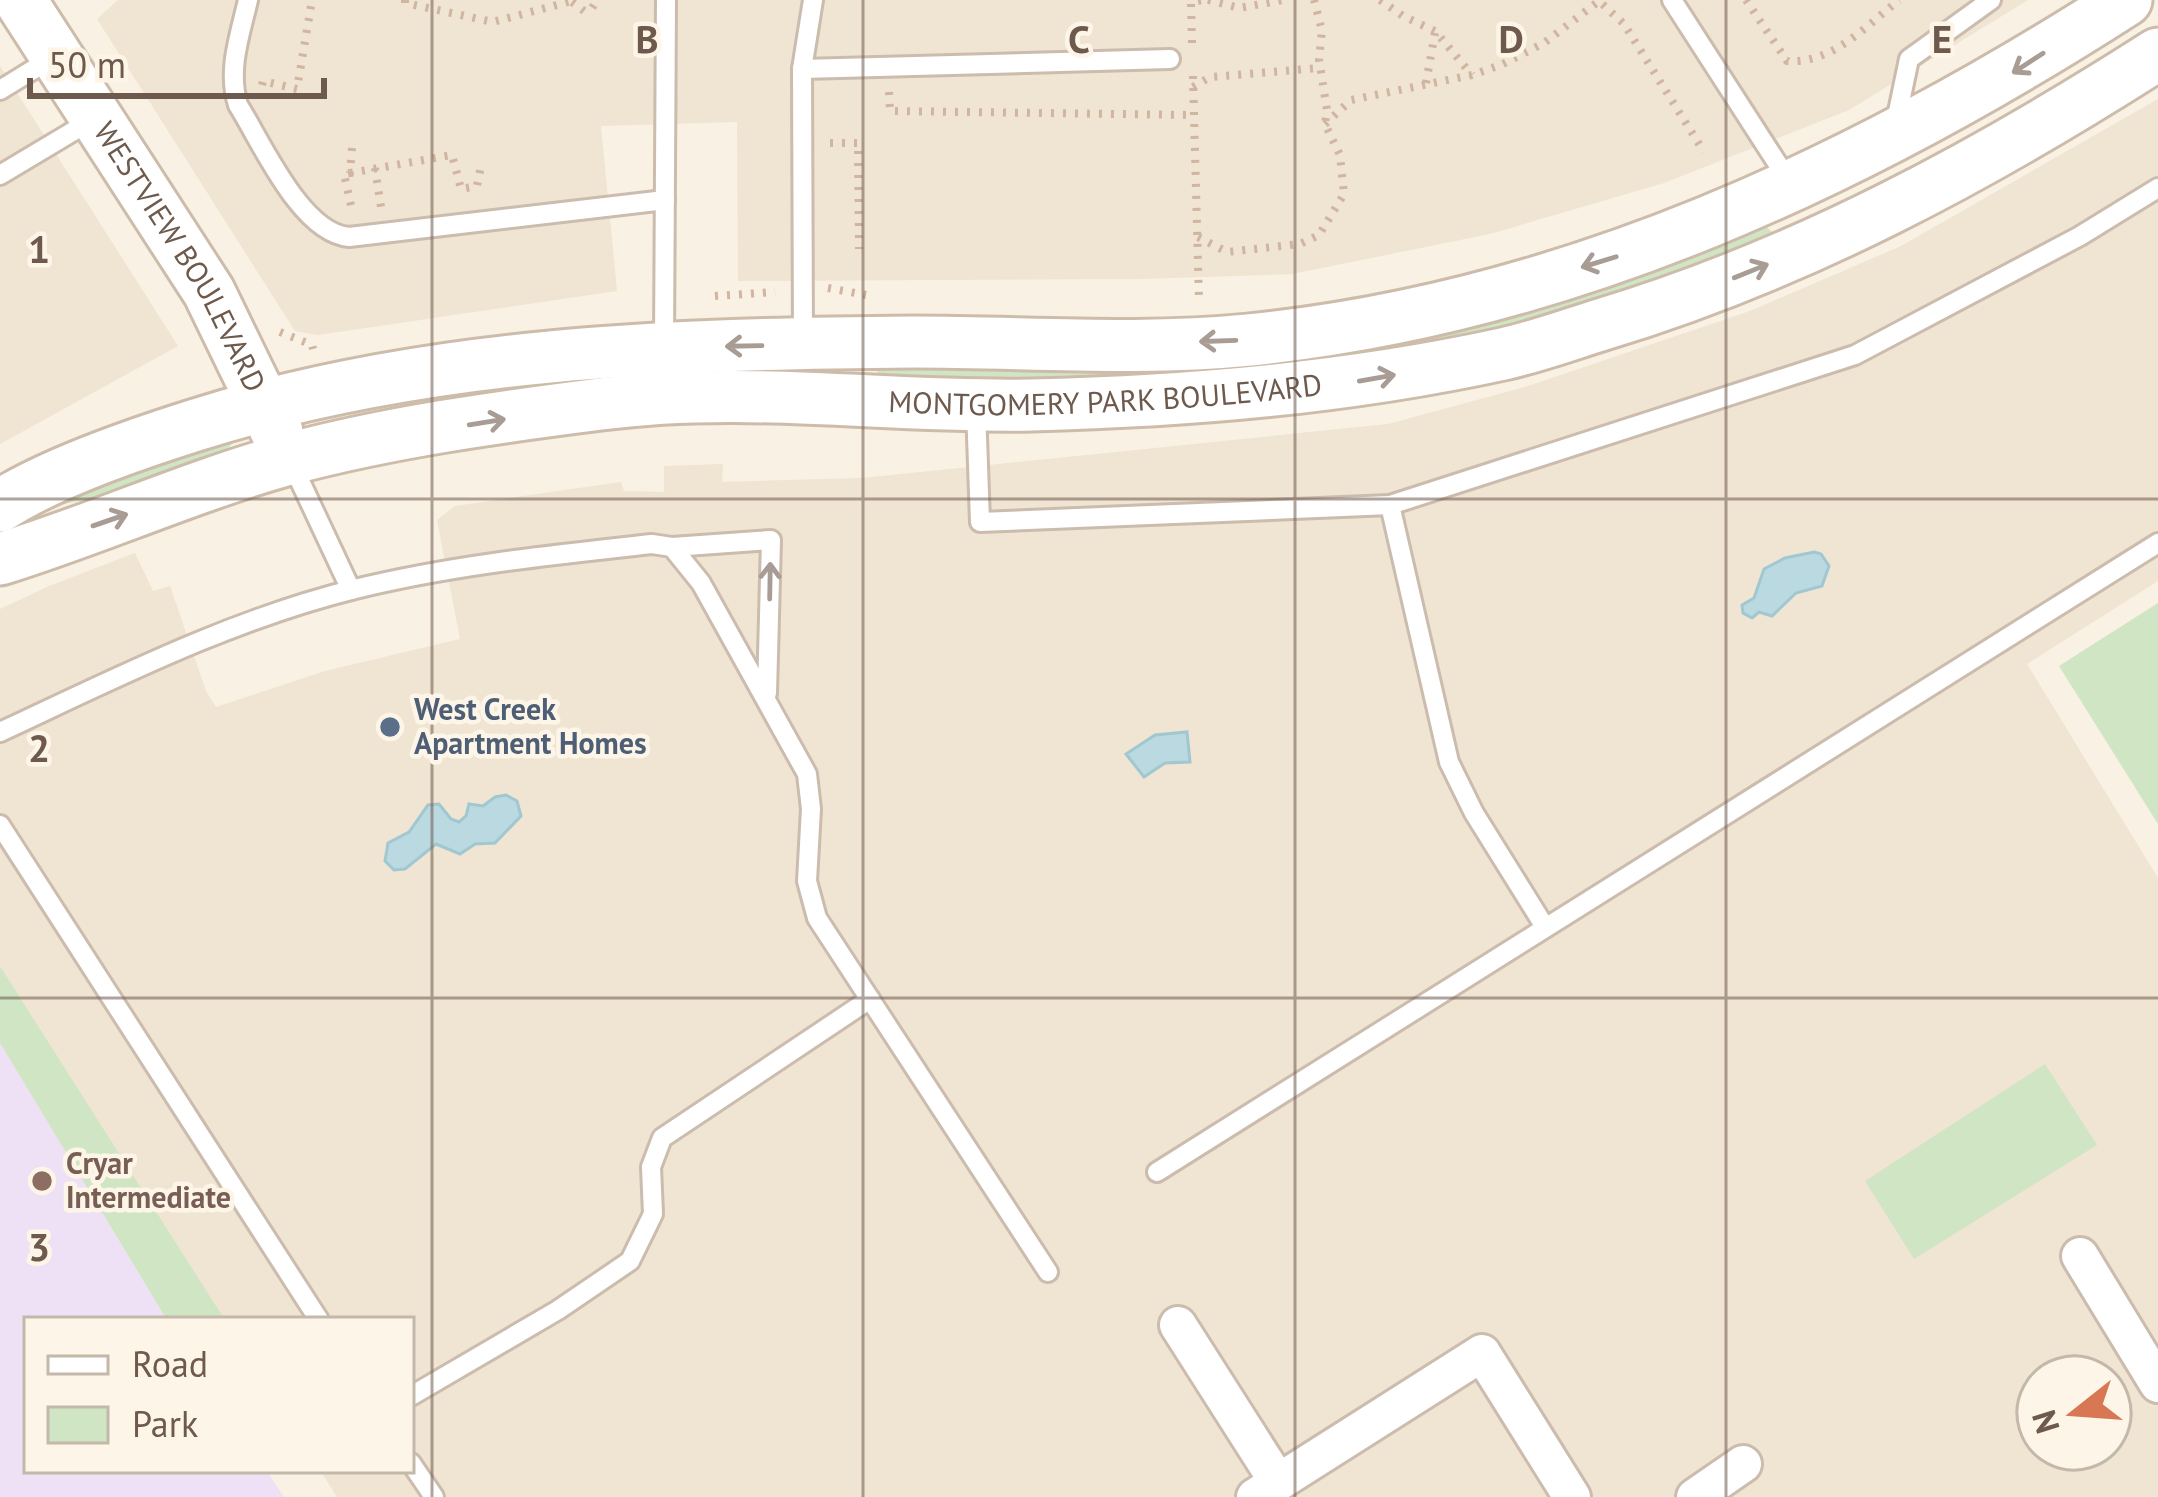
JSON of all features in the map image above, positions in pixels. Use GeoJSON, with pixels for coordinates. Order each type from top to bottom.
{"type":"FeatureCollection","features":[{"type":"Feature","properties":{"kind":"street","name":"WESTVIEW BOULEVARD"},"geometry":{"type":"LineString","coordinates":[[20,0],[209,292],[289,459]]}},
{"type":"Feature","properties":{"kind":"street","name":"MONTGOMERY PARK BOULEVARD"},"geometry":{"type":"LineString","coordinates":[[0,506],[149,440],[264,404],[451,368],[603,350],[1249,340],[1486,295],[1699,228],[1793,187],[2010,74],[2126,0]]}},
{"type":"Feature","properties":{"kind":"street","name":"MONTGOMERY PARK BOULEVARD"},"geometry":{"type":"LineString","coordinates":[[0,559],[289,459],[605,403],[723,395],[976,404],[1219,398],[1365,380],[1508,353],[1663,306],[1808,248],[1938,186],[2158,54]]}},
{"type":"Feature","properties":{"kind":"street"},"geometry":{"type":"LineString","coordinates":[[801,398],[803,345]]}},
{"type":"Feature","properties":{"kind":"street"},"geometry":{"type":"LineString","coordinates":[[2080,1256],[2158,1384]]}},
{"type":"Feature","properties":{"kind":"street"},"geometry":{"type":"LineString","coordinates":[[1178,1325],[1266,1490],[1482,1353],[1572,1497]]}},
{"type":"Feature","properties":{"kind":"street"},"geometry":{"type":"LineString","coordinates":[[1695,1497],[1743,1464]]}},
{"type":"Feature","properties":{"kind":"lane"},"geometry":{"type":"LineString","coordinates":[[248,0],[233,65],[238,105],[301,207],[332,236],[665,200]]}},
{"type":"Feature","properties":{"kind":"lane"},"geometry":{"type":"LineString","coordinates":[[663,348],[666,0]]}},
{"type":"Feature","properties":{"kind":"lane"},"geometry":{"type":"LineString","coordinates":[[803,345],[802,69],[813,0]]}},
{"type":"Feature","properties":{"kind":"lane"},"geometry":{"type":"LineString","coordinates":[[1672,0],[1793,187]]}},
{"type":"Feature","properties":{"kind":"lane"},"geometry":{"type":"LineString","coordinates":[[1892,139],[1909,59],[1991,0]]}},
{"type":"Feature","properties":{"kind":"lane"},"geometry":{"type":"LineString","coordinates":[[0,90],[56,56]]}},
{"type":"Feature","properties":{"kind":"lane"},"geometry":{"type":"LineString","coordinates":[[802,69],[1170,59]]}},
{"type":"Feature","properties":{"kind":"lane"},"geometry":{"type":"LineString","coordinates":[[0,175],[96,118]]}},
{"type":"Feature","properties":{"kind":"lane"},"geometry":{"type":"LineString","coordinates":[[976,404],[980,522],[1390,505],[1855,355],[2080,236],[2158,188]]}},
{"type":"Feature","properties":{"kind":"lane"},"geometry":{"type":"LineString","coordinates":[[289,459],[351,590]]}},
{"type":"Feature","properties":{"kind":"lane"},"geometry":{"type":"LineString","coordinates":[[1390,505],[1449,762],[1474,813],[1545,927]]}},
{"type":"Feature","properties":{"kind":"lane"},"geometry":{"type":"LineString","coordinates":[[0,732],[189,643],[351,590],[458,566],[652,544],[672,547],[771,540],[767,698]]}},
{"type":"Feature","properties":{"kind":"lane"},"geometry":{"type":"LineString","coordinates":[[1157,1172],[2158,544]]}},
{"type":"Feature","properties":{"kind":"lane"},"geometry":{"type":"LineString","coordinates":[[672,547],[701,583],[807,774],[811,808],[807,881],[817,918],[1048,1272]]}},
{"type":"Feature","properties":{"kind":"lane"},"geometry":{"type":"LineString","coordinates":[[0,825],[317,1317]]}},
{"type":"Feature","properties":{"kind":"lane"},"geometry":{"type":"LineString","coordinates":[[414,1394],[558,1310],[629,1261],[653,1214],[651,1168],[662,1138],[870,999]]}},
{"type":"Feature","properties":{"kind":"lane"},"geometry":{"type":"LineString","coordinates":[[414,1467],[434,1497]]}},
{"type":"Feature","properties":{"kind":"path"},"geometry":{"type":"LineString","coordinates":[[260,92],[262,81],[297,89],[312,0]]}},
{"type":"Feature","properties":{"kind":"path"},"geometry":{"type":"LineString","coordinates":[[405,0],[493,22],[572,1],[584,11],[597,0]]}},
{"type":"Feature","properties":{"kind":"path"},"geometry":{"type":"LineString","coordinates":[[1199,302],[1191,2],[1205,0],[1239,8],[1283,0]]}},
{"type":"Feature","properties":{"kind":"path"},"geometry":{"type":"LineString","coordinates":[[1198,237],[1227,252],[1300,244],[1319,235],[1345,194],[1340,154],[1325,124],[1322,31],[1314,0]]}},
{"type":"Feature","properties":{"kind":"path"},"geometry":{"type":"LineString","coordinates":[[1380,0],[1435,31],[1472,75]]}},
{"type":"Feature","properties":{"kind":"path"},"geometry":{"type":"LineString","coordinates":[[1325,124],[1351,100],[1472,75],[1544,43],[1599,0],[1624,24],[1703,152]]}},
{"type":"Feature","properties":{"kind":"path"},"geometry":{"type":"LineString","coordinates":[[1746,0],[1787,62],[1808,62],[1827,55],[1899,0]]}},
{"type":"Feature","properties":{"kind":"path"},"geometry":{"type":"LineString","coordinates":[[1426,82],[1435,31]]}},
{"type":"Feature","properties":{"kind":"path"},"geometry":{"type":"LineString","coordinates":[[1193,87],[1210,77],[1321,68]]}},
{"type":"Feature","properties":{"kind":"path"},"geometry":{"type":"LineString","coordinates":[[889,83],[890,111],[1194,115]]}},
{"type":"Feature","properties":{"kind":"path"},"geometry":{"type":"LineString","coordinates":[[825,124],[825,143],[858,143],[859,249]]}},
{"type":"Feature","properties":{"kind":"path"},"geometry":{"type":"LineString","coordinates":[[350,173],[352,148]]}},
{"type":"Feature","properties":{"kind":"path"},"geometry":{"type":"LineString","coordinates":[[339,201],[354,210],[344,174],[452,155],[461,189],[477,186],[481,166]]}},
{"type":"Feature","properties":{"kind":"path"},"geometry":{"type":"LineString","coordinates":[[375,168],[386,232]]}},
{"type":"Feature","properties":{"kind":"path"},"geometry":{"type":"LineString","coordinates":[[826,288],[880,298]]}},
{"type":"Feature","properties":{"kind":"path"},"geometry":{"type":"LineString","coordinates":[[715,296],[776,292]]}},
{"type":"Feature","properties":{"kind":"path"},"geometry":{"type":"LineString","coordinates":[[1176,303],[1221,300]]}},
{"type":"Feature","properties":{"kind":"shaded area"},"geometry":{"type":"Polygon","coordinates":[[[118,0],[2028,0],[1849,110],[1664,183],[1490,234],[1292,274],[738,281],[737,122],[601,126],[617,291],[318,335],[295,331],[97,19],[118,0]]]}},
{"type":"Feature","properties":{"kind":"shaded area"},"geometry":{"type":"Polygon","coordinates":[[[0,66],[178,346],[0,444],[0,66]]]}},
{"type":"Feature","properties":{"kind":"shaded area"},"geometry":{"type":"Polygon","coordinates":[[[2158,99],[2158,581],[2027,664],[2158,878],[2158,1497],[337,1497],[322,1473],[414,1473],[414,1317],[223,1317],[0,966],[0,609],[135,553],[153,591],[170,586],[206,691],[216,707],[325,671],[460,639],[437,520],[455,506],[621,482],[624,491],[664,492],[664,466],[723,464],[722,482],[862,478],[1388,424],[1525,387],[1750,311],[1901,246],[2158,99]]]}},
{"type":"Feature","properties":{"kind":"shaded area","name":"Cryar Intermediate"},"geometry":{"type":"Polygon","coordinates":[[[0,1043],[165,1317],[24,1317],[24,1473],[268,1473],[284,1497],[0,1497],[0,1043]]]}},
{"type":"Feature","properties":{"kind":"green space"},"geometry":{"type":"Polygon","coordinates":[[[1767,227],[1773,233],[1765,242],[1603,301],[1478,337],[1369,359],[1233,374],[1096,379],[892,378],[877,372],[874,362],[1118,360],[1720,244],[1767,227]]]}},
{"type":"Feature","properties":{"kind":"green space"},"geometry":{"type":"Polygon","coordinates":[[[230,438],[234,442],[222,454],[100,497],[63,504],[59,499],[230,438]]]}},
{"type":"Feature","properties":{"kind":"green space"},"geometry":{"type":"Polygon","coordinates":[[[2158,603],[2158,824],[2059,666],[2158,603]]]}},
{"type":"Feature","properties":{"kind":"green space"},"geometry":{"type":"Polygon","coordinates":[[[0,966],[223,1317],[165,1317],[0,1043],[0,966]]]}},
{"type":"Feature","properties":{"kind":"green space"},"geometry":{"type":"Polygon","coordinates":[[[2045,1064],[2097,1145],[1914,1259],[1865,1181],[2045,1064]]]}},
{"type":"Feature","properties":{"kind":"water"},"geometry":{"type":"Polygon","coordinates":[[[1814,552],[1829,566],[1822,586],[1796,593],[1772,616],[1759,612],[1752,618],[1743,613],[1742,605],[1754,598],[1764,569],[1785,558],[1814,552]]]}},
{"type":"Feature","properties":{"kind":"water"},"geometry":{"type":"Polygon","coordinates":[[[1187,732],[1190,762],[1165,763],[1144,777],[1126,754],[1155,735],[1187,732]]]}},
{"type":"Feature","properties":{"kind":"water"},"geometry":{"type":"Polygon","coordinates":[[[506,795],[517,801],[521,816],[495,843],[475,844],[460,854],[436,844],[405,869],[394,870],[385,861],[388,843],[409,832],[428,805],[439,804],[459,822],[469,804],[483,806],[506,795]]]}},
{"type":"Feature","properties":{"kind":"place","name":"West Creek Apartment Homes"},"geometry":{"type":"Point","coordinates":[390,727]}},
{"type":"Feature","properties":{"kind":"place","name":"Cryar Intermediate"},"geometry":{"type":"Point","coordinates":[42,1181]}}]}
